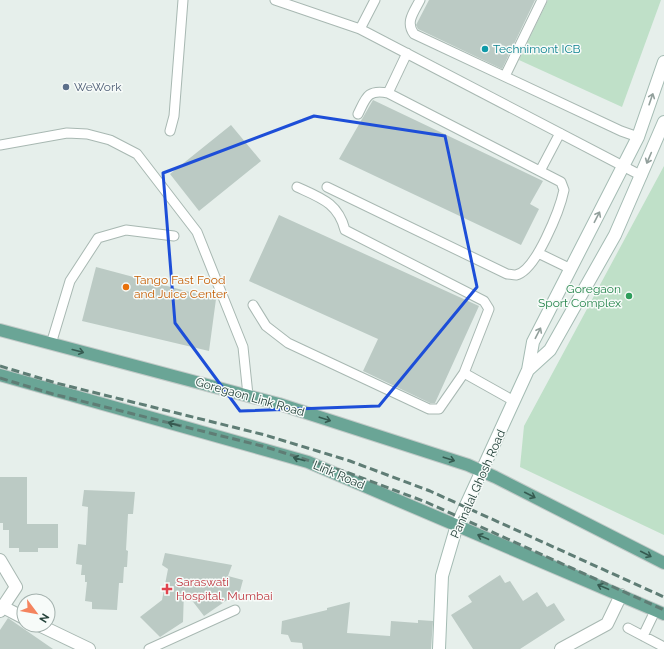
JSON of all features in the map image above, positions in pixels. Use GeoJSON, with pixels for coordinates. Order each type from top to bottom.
{"type":"FeatureCollection","features":[{"type":"Feature","properties":{"kind":"main road","name":"Goregaon Link Road"},"geometry":{"type":"LineString","coordinates":[[0,330],[248,395],[468,465],[495,477],[664,563]]}},
{"type":"Feature","properties":{"kind":"main road","name":"Link Road"},"geometry":{"type":"LineString","coordinates":[[0,375],[308,462],[621,594],[659,612]]}},
{"type":"Feature","properties":{"kind":"street"},"geometry":{"type":"LineString","coordinates":[[528,370],[533,342],[638,137],[664,62]]}},
{"type":"Feature","properties":{"kind":"street"},"geometry":{"type":"LineString","coordinates":[[528,370],[550,350],[615,235],[642,176],[664,122]]}},
{"type":"Feature","properties":{"kind":"street","name":"Pannalal Ghosh Road"},"geometry":{"type":"LineString","coordinates":[[439,649],[442,576],[457,526],[483,472],[528,370]]}},
{"type":"Feature","properties":{"kind":"street"},"geometry":{"type":"LineString","coordinates":[[0,560],[16,587],[1,609],[16,615]]}},
{"type":"Feature","properties":{"kind":"street"},"geometry":{"type":"LineString","coordinates":[[561,649],[607,624],[621,594]]}},
{"type":"Feature","properties":{"kind":"street"},"geometry":{"type":"LineString","coordinates":[[56,633],[89,649]]}},
{"type":"Feature","properties":{"kind":"lane"},"geometry":{"type":"LineString","coordinates":[[170,130],[174,116],[183,0]]}},
{"type":"Feature","properties":{"kind":"lane"},"geometry":{"type":"LineString","coordinates":[[275,0],[360,28],[642,176]]}},
{"type":"Feature","properties":{"kind":"lane"},"geometry":{"type":"LineString","coordinates":[[360,28],[375,0]]}},
{"type":"Feature","properties":{"kind":"lane"},"geometry":{"type":"LineString","coordinates":[[420,0],[409,21],[409,28],[414,34],[621,131],[638,137]]}},
{"type":"Feature","properties":{"kind":"lane"},"geometry":{"type":"LineString","coordinates":[[505,76],[542,0]]}},
{"type":"Feature","properties":{"kind":"lane"},"geometry":{"type":"LineString","coordinates":[[388,93],[407,53]]}},
{"type":"Feature","properties":{"kind":"lane"},"geometry":{"type":"LineString","coordinates":[[327,188],[507,274],[516,275],[526,269],[535,260],[559,208],[564,190],[561,182],[388,93],[378,91],[371,93],[366,97],[358,114]]}},
{"type":"Feature","properties":{"kind":"lane"},"geometry":{"type":"LineString","coordinates":[[0,145],[67,133],[87,134],[110,140],[137,154],[197,232],[243,347],[248,395]]}},
{"type":"Feature","properties":{"kind":"lane"},"geometry":{"type":"LineString","coordinates":[[540,171],[560,133]]}},
{"type":"Feature","properties":{"kind":"lane"},"geometry":{"type":"LineString","coordinates":[[253,305],[266,326],[288,343],[429,410],[439,410],[464,373],[489,309],[484,301],[345,230],[342,218],[333,206],[297,187]]}},
{"type":"Feature","properties":{"kind":"lane"},"geometry":{"type":"LineString","coordinates":[[51,344],[70,280],[98,238],[126,230],[174,236]]}},
{"type":"Feature","properties":{"kind":"lane"},"geometry":{"type":"LineString","coordinates":[[538,253],[571,269]]}},
{"type":"Feature","properties":{"kind":"lane"},"geometry":{"type":"LineString","coordinates":[[464,373],[514,401]]}},
{"type":"Feature","properties":{"kind":"lane"},"geometry":{"type":"LineString","coordinates":[[149,649],[235,610]]}},
{"type":"Feature","properties":{"kind":"lane"},"geometry":{"type":"LineString","coordinates":[[643,636],[659,612]]}},
{"type":"Feature","properties":{"kind":"lane"},"geometry":{"type":"LineString","coordinates":[[628,628],[664,647]]}},
{"type":"Feature","properties":{"kind":"highlighted area"},"geometry":{"type":"Polygon","coordinates":[[[314,116],[445,136],[477,287],[379,406],[240,411],[175,323],[163,173],[314,116]]]}},
{"type":"Feature","properties":{"kind":"green space"},"geometry":{"type":"Polygon","coordinates":[[[548,0],[661,0],[622,107],[519,60],[548,0]]]}},
{"type":"Feature","properties":{"kind":"green space","name":"Goregaon Sport Complex"},"geometry":{"type":"Polygon","coordinates":[[[664,166],[664,535],[520,467],[524,426],[664,166]]]}},
{"type":"Feature","properties":{"kind":"building","name":"Technimont ICB"},"geometry":{"type":"Polygon","coordinates":[[[429,0],[535,0],[502,69],[418,29],[416,25],[429,0]]]}},
{"type":"Feature","properties":{"kind":"building"},"geometry":{"type":"Polygon","coordinates":[[[373,100],[543,181],[530,204],[539,209],[521,245],[339,159],[373,100]]]}},
{"type":"Feature","properties":{"kind":"building"},"geometry":{"type":"Polygon","coordinates":[[[231,125],[261,161],[199,211],[170,174],[231,125]]]}},
{"type":"Feature","properties":{"kind":"building"},"geometry":{"type":"Polygon","coordinates":[[[279,215],[479,306],[435,403],[430,403],[363,371],[378,339],[249,281],[279,215]]]}},
{"type":"Feature","properties":{"kind":"building"},"geometry":{"type":"Polygon","coordinates":[[[96,267],[216,299],[209,351],[82,321],[96,267]]]}},
{"type":"Feature","properties":{"kind":"building"},"geometry":{"type":"Polygon","coordinates":[[[0,477],[27,477],[27,524],[58,524],[58,548],[38,548],[38,552],[19,552],[19,548],[9,548],[9,530],[3,530],[3,523],[0,523],[0,477]]]}},
{"type":"Feature","properties":{"kind":"building"},"geometry":{"type":"Polygon","coordinates":[[[84,490],[135,492],[133,514],[128,514],[126,550],[128,551],[127,567],[124,567],[123,583],[119,583],[117,610],[92,609],[92,602],[85,601],[87,582],[85,582],[85,575],[81,575],[82,565],[76,564],[78,544],[86,545],[88,507],[82,506],[84,490]]]}},
{"type":"Feature","properties":{"kind":"building"},"geometry":{"type":"Polygon","coordinates":[[[165,553],[232,565],[228,576],[243,580],[240,591],[204,616],[184,590],[183,622],[160,637],[140,617],[162,600],[168,569],[162,565],[165,553]]]}},
{"type":"Feature","properties":{"kind":"building"},"geometry":{"type":"Polygon","coordinates":[[[500,575],[505,583],[510,581],[523,601],[537,592],[547,607],[554,603],[565,620],[520,649],[473,649],[451,615],[472,602],[468,596],[500,575]]]}},
{"type":"Feature","properties":{"kind":"building"},"geometry":{"type":"Polygon","coordinates":[[[350,602],[347,633],[390,636],[391,621],[418,623],[418,620],[433,621],[431,649],[303,649],[302,643],[291,642],[288,635],[281,634],[282,621],[327,610],[327,608],[350,602]]]}},
{"type":"Feature","properties":{"kind":"building"},"geometry":{"type":"Polygon","coordinates":[[[8,618],[16,624],[16,633],[30,633],[53,649],[0,649],[0,630],[8,618]]]}},
{"type":"Feature","properties":{"kind":"railway"},"geometry":{"type":"LineString","coordinates":[[0,366],[56,383],[265,435],[350,461],[430,491],[664,597]]}},
{"type":"Feature","properties":{"kind":"railway"},"geometry":{"type":"LineString","coordinates":[[0,378],[53,394],[262,446],[346,472],[426,502],[664,610]]}},
{"type":"Feature","properties":{"kind":"place","name":"Technimont ICB"},"geometry":{"type":"Point","coordinates":[485,49]}},
{"type":"Feature","properties":{"kind":"place","name":"WeWork"},"geometry":{"type":"Point","coordinates":[66,87]}},
{"type":"Feature","properties":{"kind":"place","name":"Tango Fast Food and Juice Center"},"geometry":{"type":"Point","coordinates":[126,287]}},
{"type":"Feature","properties":{"kind":"place","name":"Goregaon Sport Complex"},"geometry":{"type":"Point","coordinates":[629,296]}},
{"type":"Feature","properties":{"kind":"place","name":"Saraswati Hospital, Mumbai"},"geometry":{"type":"Point","coordinates":[167,589]}}]}
